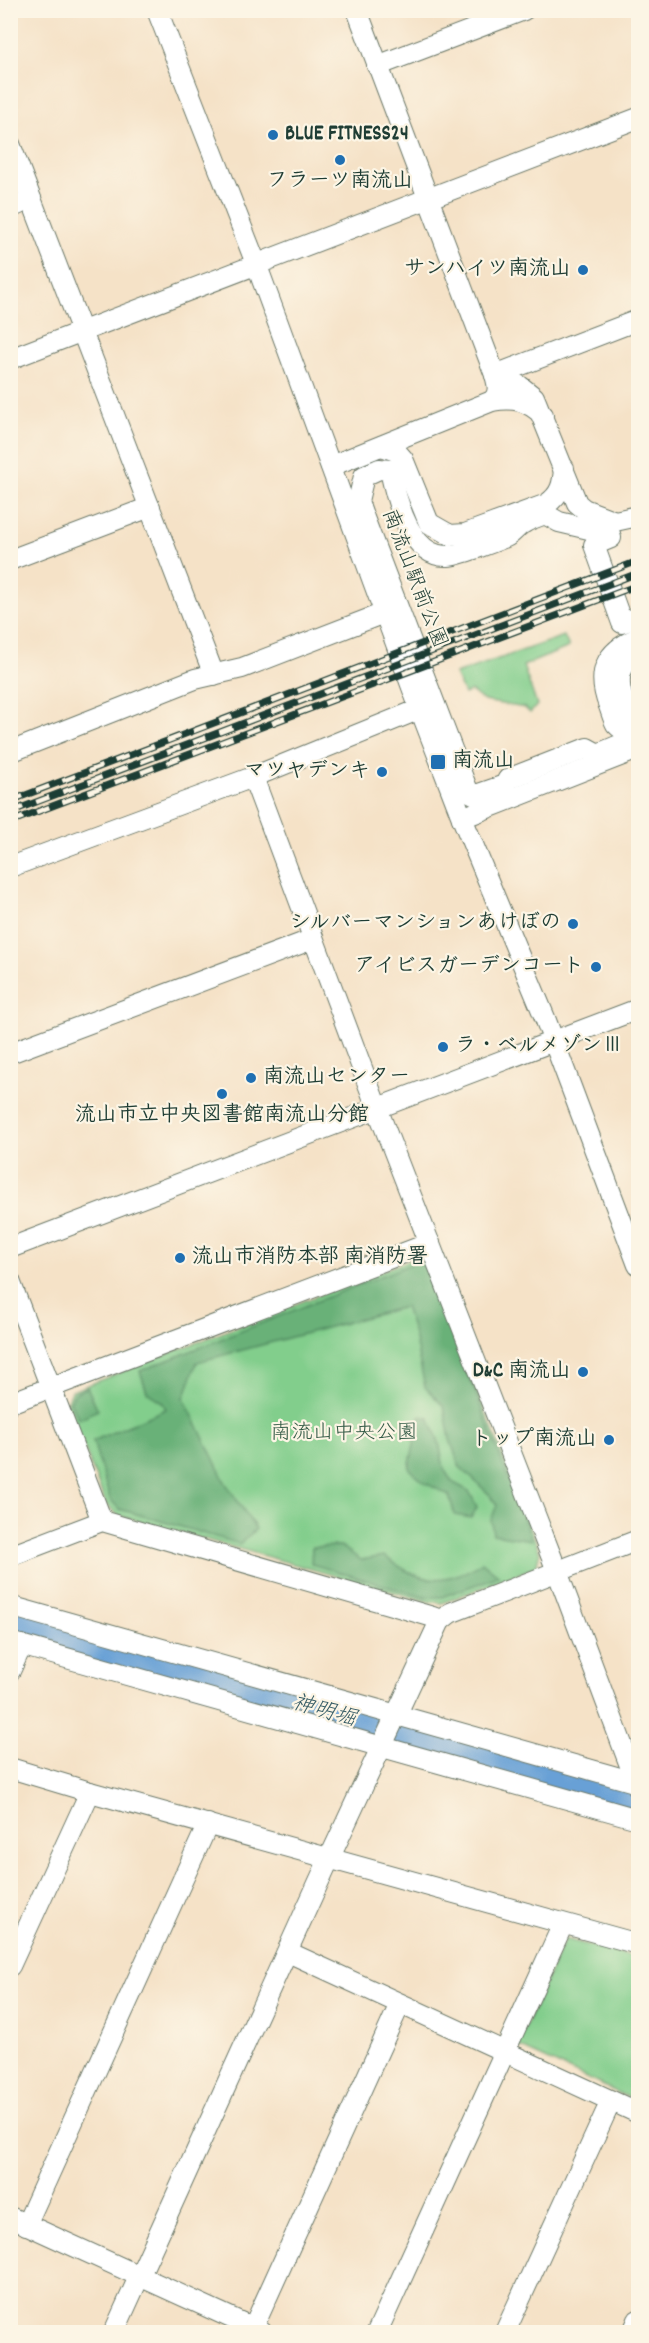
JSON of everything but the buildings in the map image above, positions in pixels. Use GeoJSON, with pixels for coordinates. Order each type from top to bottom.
{"type":"FeatureCollection","features":[{"type":"Feature","properties":{"kind":"street"},"geometry":{"type":"LineString","coordinates":[[157,10],[257,266],[420,709],[553,1041],[639,1264]]}},
{"type":"Feature","properties":{"kind":"street"},"geometry":{"type":"LineString","coordinates":[[357,10],[495,375],[498,393],[492,401]]}},
{"type":"Feature","properties":{"kind":"street"},"geometry":{"type":"LineString","coordinates":[[377,66],[524,10]]}},
{"type":"Feature","properties":{"kind":"street"},"geometry":{"type":"LineString","coordinates":[[10,359],[639,118]]}},
{"type":"Feature","properties":{"kind":"street"},"geometry":{"type":"LineString","coordinates":[[10,144],[214,675]]}},
{"type":"Feature","properties":{"kind":"street"},"geometry":{"type":"LineString","coordinates":[[10,208],[31,199]]}},
{"type":"Feature","properties":{"kind":"street"},"geometry":{"type":"LineString","coordinates":[[495,375],[639,320]]}},
{"type":"Feature","properties":{"kind":"street"},"geometry":{"type":"LineString","coordinates":[[495,375],[519,386],[534,397],[577,503],[584,509],[615,521]]}},
{"type":"Feature","properties":{"kind":"street"},"geometry":{"type":"LineString","coordinates":[[331,466],[492,401],[514,398],[529,403],[543,415]]}},
{"type":"Feature","properties":{"kind":"street"},"geometry":{"type":"LineString","coordinates":[[413,433],[406,441],[403,450],[404,459],[429,523],[450,536],[465,534],[548,504],[557,497],[563,483],[564,468]]}},
{"type":"Feature","properties":{"kind":"street"},"geometry":{"type":"LineString","coordinates":[[382,446],[396,451],[404,459]]}},
{"type":"Feature","properties":{"kind":"street","name":"南流山駅前公園"},"geometry":{"type":"LineString","coordinates":[[638,651],[613,653],[603,678],[603,690],[616,723],[626,732],[628,737],[626,742],[598,754],[587,748],[508,779],[505,785],[477,795],[472,794],[468,791],[364,519],[358,501],[364,476],[379,469],[390,471],[392,486],[416,540],[427,551],[438,555],[450,556],[508,536],[522,523],[545,514],[558,522],[610,534],[611,538],[594,545],[622,623],[639,617]]}},
{"type":"Feature","properties":{"kind":"street"},"geometry":{"type":"LineString","coordinates":[[548,504],[575,515],[615,521],[639,516]]}},
{"type":"Feature","properties":{"kind":"street"},"geometry":{"type":"LineString","coordinates":[[10,560],[150,507]]}},
{"type":"Feature","properties":{"kind":"street"},"geometry":{"type":"LineString","coordinates":[[10,752],[195,679],[242,668],[384,613]]}},
{"type":"Feature","properties":{"kind":"street"},"geometry":{"type":"LineString","coordinates":[[638,651],[627,662],[619,677],[620,688],[639,737]]}},
{"type":"Feature","properties":{"kind":"street"},"geometry":{"type":"LineString","coordinates":[[10,867],[253,777],[420,709]]}},
{"type":"Feature","properties":{"kind":"street"},"geometry":{"type":"LineString","coordinates":[[462,818],[639,749]]}},
{"type":"Feature","properties":{"kind":"street"},"geometry":{"type":"LineString","coordinates":[[253,777],[377,1108],[638,1784]]}},
{"type":"Feature","properties":{"kind":"street"},"geometry":{"type":"LineString","coordinates":[[10,1053],[313,939]]}},
{"type":"Feature","properties":{"kind":"street"},"geometry":{"type":"LineString","coordinates":[[10,1248],[639,1008]]}},
{"type":"Feature","properties":{"kind":"street"},"geometry":{"type":"LineString","coordinates":[[10,1403],[430,1243]]}},
{"type":"Feature","properties":{"kind":"street"},"geometry":{"type":"LineString","coordinates":[[10,1281],[102,1521]]}},
{"type":"Feature","properties":{"kind":"street"},"geometry":{"type":"LineString","coordinates":[[10,1556],[102,1521],[433,1617],[440,1621]]}},
{"type":"Feature","properties":{"kind":"street"},"geometry":{"type":"LineString","coordinates":[[114,2332],[440,1621],[450,1613],[639,1540]]}},
{"type":"Feature","properties":{"kind":"street"},"geometry":{"type":"LineString","coordinates":[[10,1606],[395,1717],[638,1784]]}},
{"type":"Feature","properties":{"kind":"street"},"geometry":{"type":"LineString","coordinates":[[10,1671],[16,1644],[385,1743],[639,1819]]}},
{"type":"Feature","properties":{"kind":"street"},"geometry":{"type":"LineString","coordinates":[[10,1768],[639,1944]]}},
{"type":"Feature","properties":{"kind":"street"},"geometry":{"type":"LineString","coordinates":[[10,1966],[90,1792]]}},
{"type":"Feature","properties":{"kind":"street"},"geometry":{"type":"LineString","coordinates":[[208,1824],[18,2221],[258,2330],[400,2004]]}},
{"type":"Feature","properties":{"kind":"street"},"geometry":{"type":"LineString","coordinates":[[377,2332],[563,1924]]}},
{"type":"Feature","properties":{"kind":"street"},"geometry":{"type":"LineString","coordinates":[[288,1952],[639,2113]]}},
{"type":"Feature","properties":{"kind":"street"},"geometry":{"type":"LineString","coordinates":[[505,2332],[611,2101]]}},
{"type":"Feature","properties":{"kind":"street"},"geometry":{"type":"LineString","coordinates":[[633,2332],[639,2320]]}},
{"type":"Feature","properties":{"kind":"green space"},"geometry":{"type":"Polygon","coordinates":[[[564,636],[569,647],[523,666],[537,705],[530,713],[525,708],[484,701],[471,691],[464,694],[455,674],[564,636]]]}},
{"type":"Feature","properties":{"kind":"green space","name":"南流山中央公園"},"geometry":{"type":"Polygon","coordinates":[[[415,1258],[428,1264],[540,1552],[536,1567],[442,1603],[426,1601],[118,1515],[106,1504],[67,1403],[72,1391],[415,1258]]]}},
{"type":"Feature","properties":{"kind":"green space"},"geometry":{"type":"Polygon","coordinates":[[[416,1262],[427,1267],[532,1540],[493,1534],[491,1520],[497,1505],[491,1496],[459,1466],[450,1439],[444,1407],[425,1387],[414,1335],[405,1307],[197,1362],[184,1398],[225,1482],[256,1529],[240,1544],[119,1509],[110,1499],[93,1441],[166,1409],[162,1402],[147,1392],[140,1371],[416,1262]]]}},
{"type":"Feature","properties":{"kind":"green space"},"geometry":{"type":"Polygon","coordinates":[[[87,1387],[98,1410],[79,1419],[70,1402],[75,1393],[87,1387]]]}},
{"type":"Feature","properties":{"kind":"green space"},"geometry":{"type":"Polygon","coordinates":[[[420,1416],[429,1418],[439,1442],[444,1469],[452,1482],[469,1491],[477,1507],[471,1518],[455,1515],[449,1495],[423,1482],[409,1468],[420,1416]]]}},
{"type":"Feature","properties":{"kind":"green space"},"geometry":{"type":"Polygon","coordinates":[[[341,1546],[361,1560],[384,1556],[421,1577],[434,1579],[456,1575],[482,1562],[499,1576],[442,1597],[423,1597],[311,1564],[312,1547],[341,1546]]]}},
{"type":"Feature","properties":{"kind":"green space"},"geometry":{"type":"Polygon","coordinates":[[[565,1939],[638,1958],[638,2102],[517,2046],[565,1939]]]}},
{"type":"Feature","properties":{"kind":"waterway","name":"神明堀"},"geometry":{"type":"LineString","coordinates":[[10,1624],[638,1800]]}},
{"type":"Feature","properties":{"kind":"railway"},"geometry":{"type":"LineString","coordinates":[[10,801],[638,561]]}},
{"type":"Feature","properties":{"kind":"railway"},"geometry":{"type":"LineString","coordinates":[[10,812],[638,573]]}},
{"type":"Feature","properties":{"kind":"railway"},"geometry":{"type":"LineString","coordinates":[[10,822],[638,585]]}},
{"type":"Feature","properties":{"kind":"place","name":"BLUE FITNESS24"},"geometry":{"type":"Point","coordinates":[273,135]}},
{"type":"Feature","properties":{"kind":"place","name":"フラーツ南流山"},"geometry":{"type":"Point","coordinates":[340,160]}},
{"type":"Feature","properties":{"kind":"place","name":"サンハイツ南流山"},"geometry":{"type":"Point","coordinates":[583,270]}},
{"type":"Feature","properties":{"kind":"place","name":"南流山"},"geometry":{"type":"Point","coordinates":[438,762]}},
{"type":"Feature","properties":{"kind":"place","name":"マツヤデンキ"},"geometry":{"type":"Point","coordinates":[382,772]}},
{"type":"Feature","properties":{"kind":"place","name":"シルバーマンションあけぼの"},"geometry":{"type":"Point","coordinates":[573,924]}},
{"type":"Feature","properties":{"kind":"place","name":"アイビスガーデンコート"},"geometry":{"type":"Point","coordinates":[596,967]}},
{"type":"Feature","properties":{"kind":"place","name":"ラ・ベルメゾンⅢ"},"geometry":{"type":"Point","coordinates":[443,1047]}},
{"type":"Feature","properties":{"kind":"place","name":"南流山センター"},"geometry":{"type":"Point","coordinates":[251,1078]}},
{"type":"Feature","properties":{"kind":"place","name":"流山市立中央図書館南流山分館"},"geometry":{"type":"Point","coordinates":[222,1094]}},
{"type":"Feature","properties":{"kind":"place","name":"流山市消防本部 南消防署"},"geometry":{"type":"Point","coordinates":[180,1258]}},
{"type":"Feature","properties":{"kind":"place","name":"D&C 南流山"},"geometry":{"type":"Point","coordinates":[583,1372]}},
{"type":"Feature","properties":{"kind":"place","name":"トップ南流山"},"geometry":{"type":"Point","coordinates":[609,1440]}}]}
